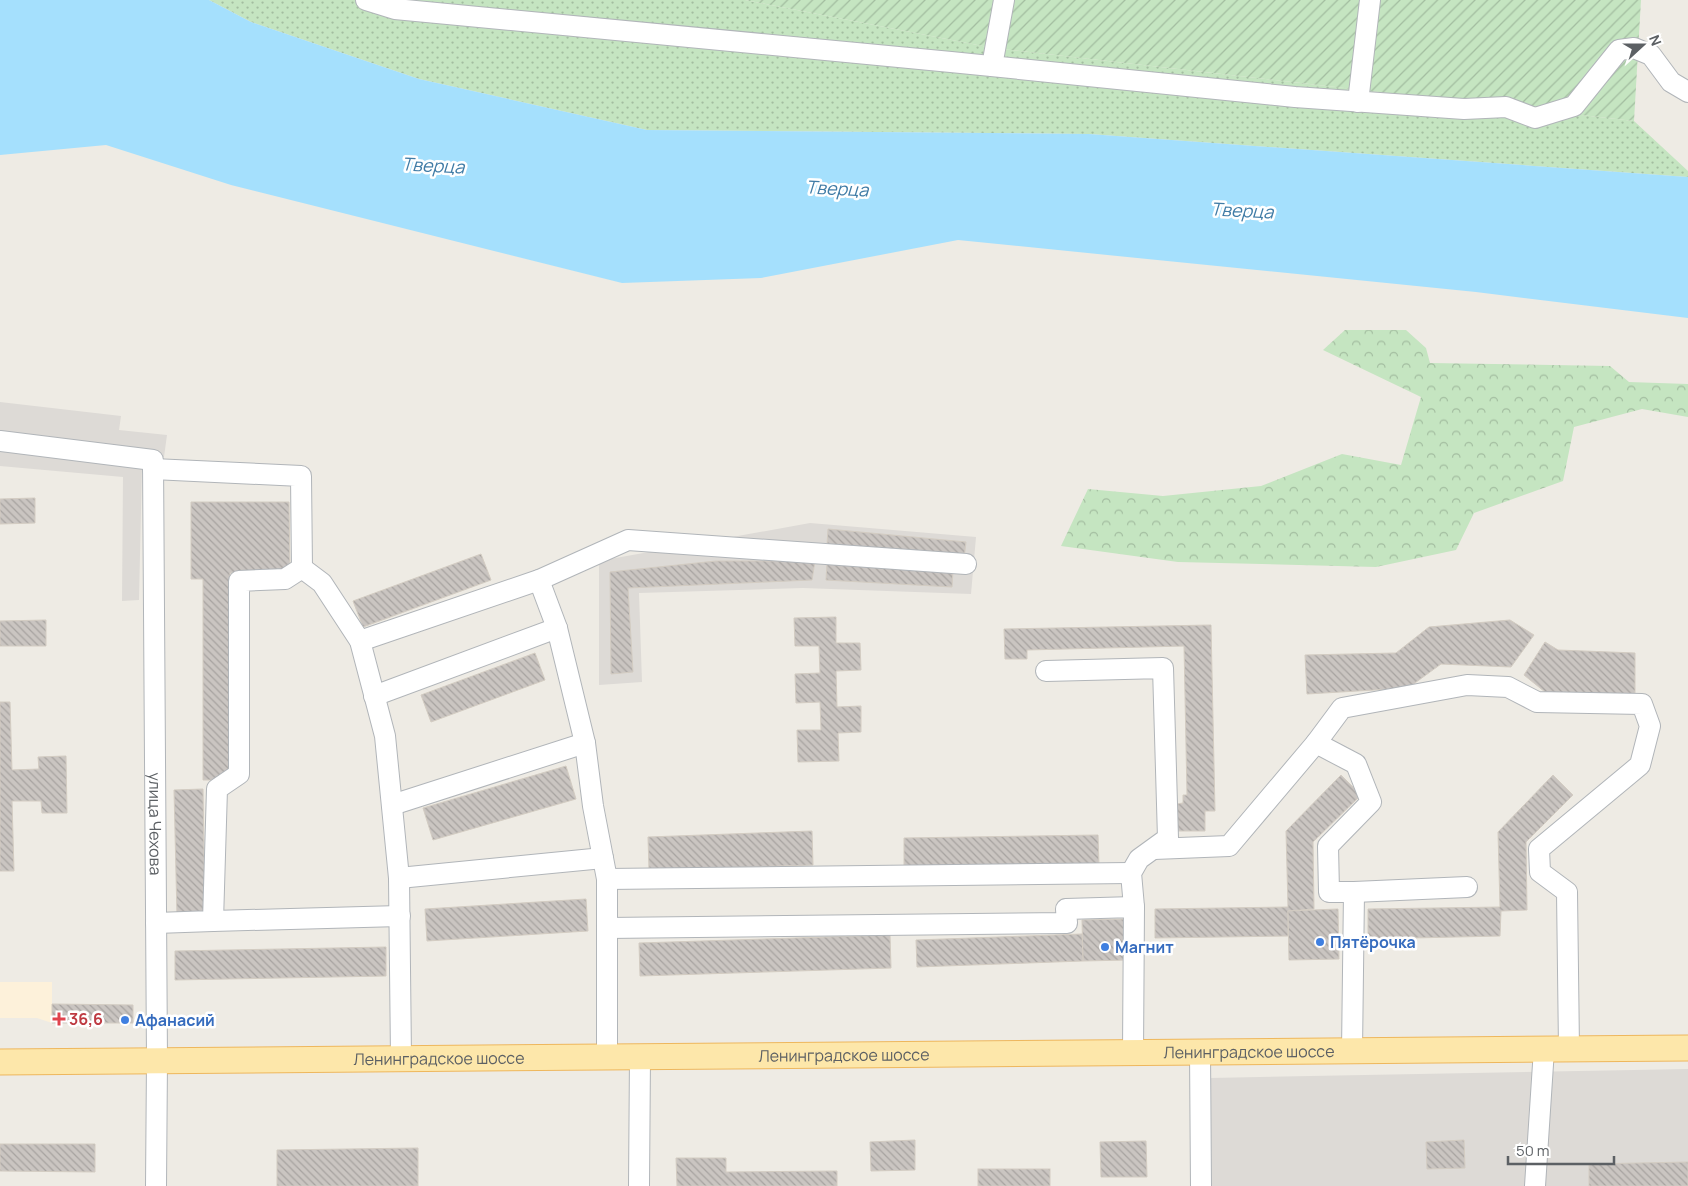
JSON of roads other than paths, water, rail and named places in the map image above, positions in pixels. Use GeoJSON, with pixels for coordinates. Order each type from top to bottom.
{"type":"FeatureCollection","features":[{"type":"Feature","properties":{"kind":"main road","name":"Ленинградское шоссе"},"geometry":{"type":"LineString","coordinates":[[0,1062],[1688,1048]]}},
{"type":"Feature","properties":{"kind":"street"},"geometry":{"type":"LineString","coordinates":[[366,0],[395,9],[1295,97],[1464,109],[1506,107],[1535,118],[1574,106],[1619,50],[1634,48],[1651,55],[1671,82],[1688,92]]}},
{"type":"Feature","properties":{"kind":"street"},"geometry":{"type":"LineString","coordinates":[[992,66],[1004,0]]}},
{"type":"Feature","properties":{"kind":"street"},"geometry":{"type":"LineString","coordinates":[[1358,102],[1370,0]]}},
{"type":"Feature","properties":{"kind":"street"},"geometry":{"type":"LineString","coordinates":[[0,441],[153,464],[301,476],[302,568]]}},
{"type":"Feature","properties":{"kind":"street","name":"улица Чехова"},"geometry":{"type":"LineString","coordinates":[[153,464],[157,1060],[156,1186]]}},
{"type":"Feature","properties":{"kind":"street"},"geometry":{"type":"LineString","coordinates":[[360,641],[539,580],[628,540],[966,564]]}},
{"type":"Feature","properties":{"kind":"street"},"geometry":{"type":"LineString","coordinates":[[302,568],[322,584],[360,641],[385,736],[399,878],[401,1058]]}},
{"type":"Feature","properties":{"kind":"street"},"geometry":{"type":"LineString","coordinates":[[213,922],[217,789],[239,774],[239,581],[285,578],[302,568]]}},
{"type":"Feature","properties":{"kind":"street"},"geometry":{"type":"LineString","coordinates":[[539,580],[557,628],[585,742],[593,806],[607,879],[606,1057]]}},
{"type":"Feature","properties":{"kind":"street"},"geometry":{"type":"LineString","coordinates":[[374,696],[557,628]]}},
{"type":"Feature","properties":{"kind":"street"},"geometry":{"type":"LineString","coordinates":[[1046,671],[1163,668],[1168,838],[1139,859],[1131,873],[1134,907],[1133,1052]]}},
{"type":"Feature","properties":{"kind":"street"},"geometry":{"type":"LineString","coordinates":[[1154,849],[1229,846],[1316,743],[1342,708],[1467,685],[1508,687],[1537,702],[1642,704],[1650,726],[1640,765],[1539,849],[1540,872],[1567,892],[1569,1049]]}},
{"type":"Feature","properties":{"kind":"street"},"geometry":{"type":"LineString","coordinates":[[392,805],[585,742]]}},
{"type":"Feature","properties":{"kind":"street"},"geometry":{"type":"LineString","coordinates":[[1316,743],[1356,764],[1371,802],[1328,846],[1329,892],[1467,887]]}},
{"type":"Feature","properties":{"kind":"street"},"geometry":{"type":"LineString","coordinates":[[399,878],[603,858]]}},
{"type":"Feature","properties":{"kind":"street"},"geometry":{"type":"LineString","coordinates":[[607,879],[1131,873]]}},
{"type":"Feature","properties":{"kind":"street"},"geometry":{"type":"LineString","coordinates":[[1352,1051],[1354,892]]}},
{"type":"Feature","properties":{"kind":"street"},"geometry":{"type":"LineString","coordinates":[[607,928],[1067,923],[1066,908],[1134,907]]}},
{"type":"Feature","properties":{"kind":"street"},"geometry":{"type":"LineString","coordinates":[[156,923],[400,916]]}},
{"type":"Feature","properties":{"kind":"street"},"geometry":{"type":"LineString","coordinates":[[1534,1186],[1544,1049]]}},
{"type":"Feature","properties":{"kind":"street"},"geometry":{"type":"LineString","coordinates":[[1200,1052],[1201,1186]]}},
{"type":"Feature","properties":{"kind":"street"},"geometry":{"type":"LineString","coordinates":[[639,1186],[640,1056]]}},
{"type":"Feature","properties":{"kind":"water","name":"Тверца"},"geometry":{"type":"Polygon","coordinates":[[[0,0],[209,0],[251,22],[419,79],[647,130],[1089,134],[1688,177],[1688,318],[1476,292],[958,240],[761,278],[622,283],[231,185],[106,145],[0,155],[0,0]]]}},
{"type":"Feature","properties":{"kind":"place","name":"Пятёрочка"},"geometry":{"type":"Point","coordinates":[1320,942]}},
{"type":"Feature","properties":{"kind":"place","name":"Магнит"},"geometry":{"type":"Point","coordinates":[1105,947]}},
{"type":"Feature","properties":{"kind":"place","name":"36,6"},"geometry":{"type":"Point","coordinates":[59,1019]}},
{"type":"Feature","properties":{"kind":"place","name":"Афанасий"},"geometry":{"type":"Point","coordinates":[125,1020]}}]}
